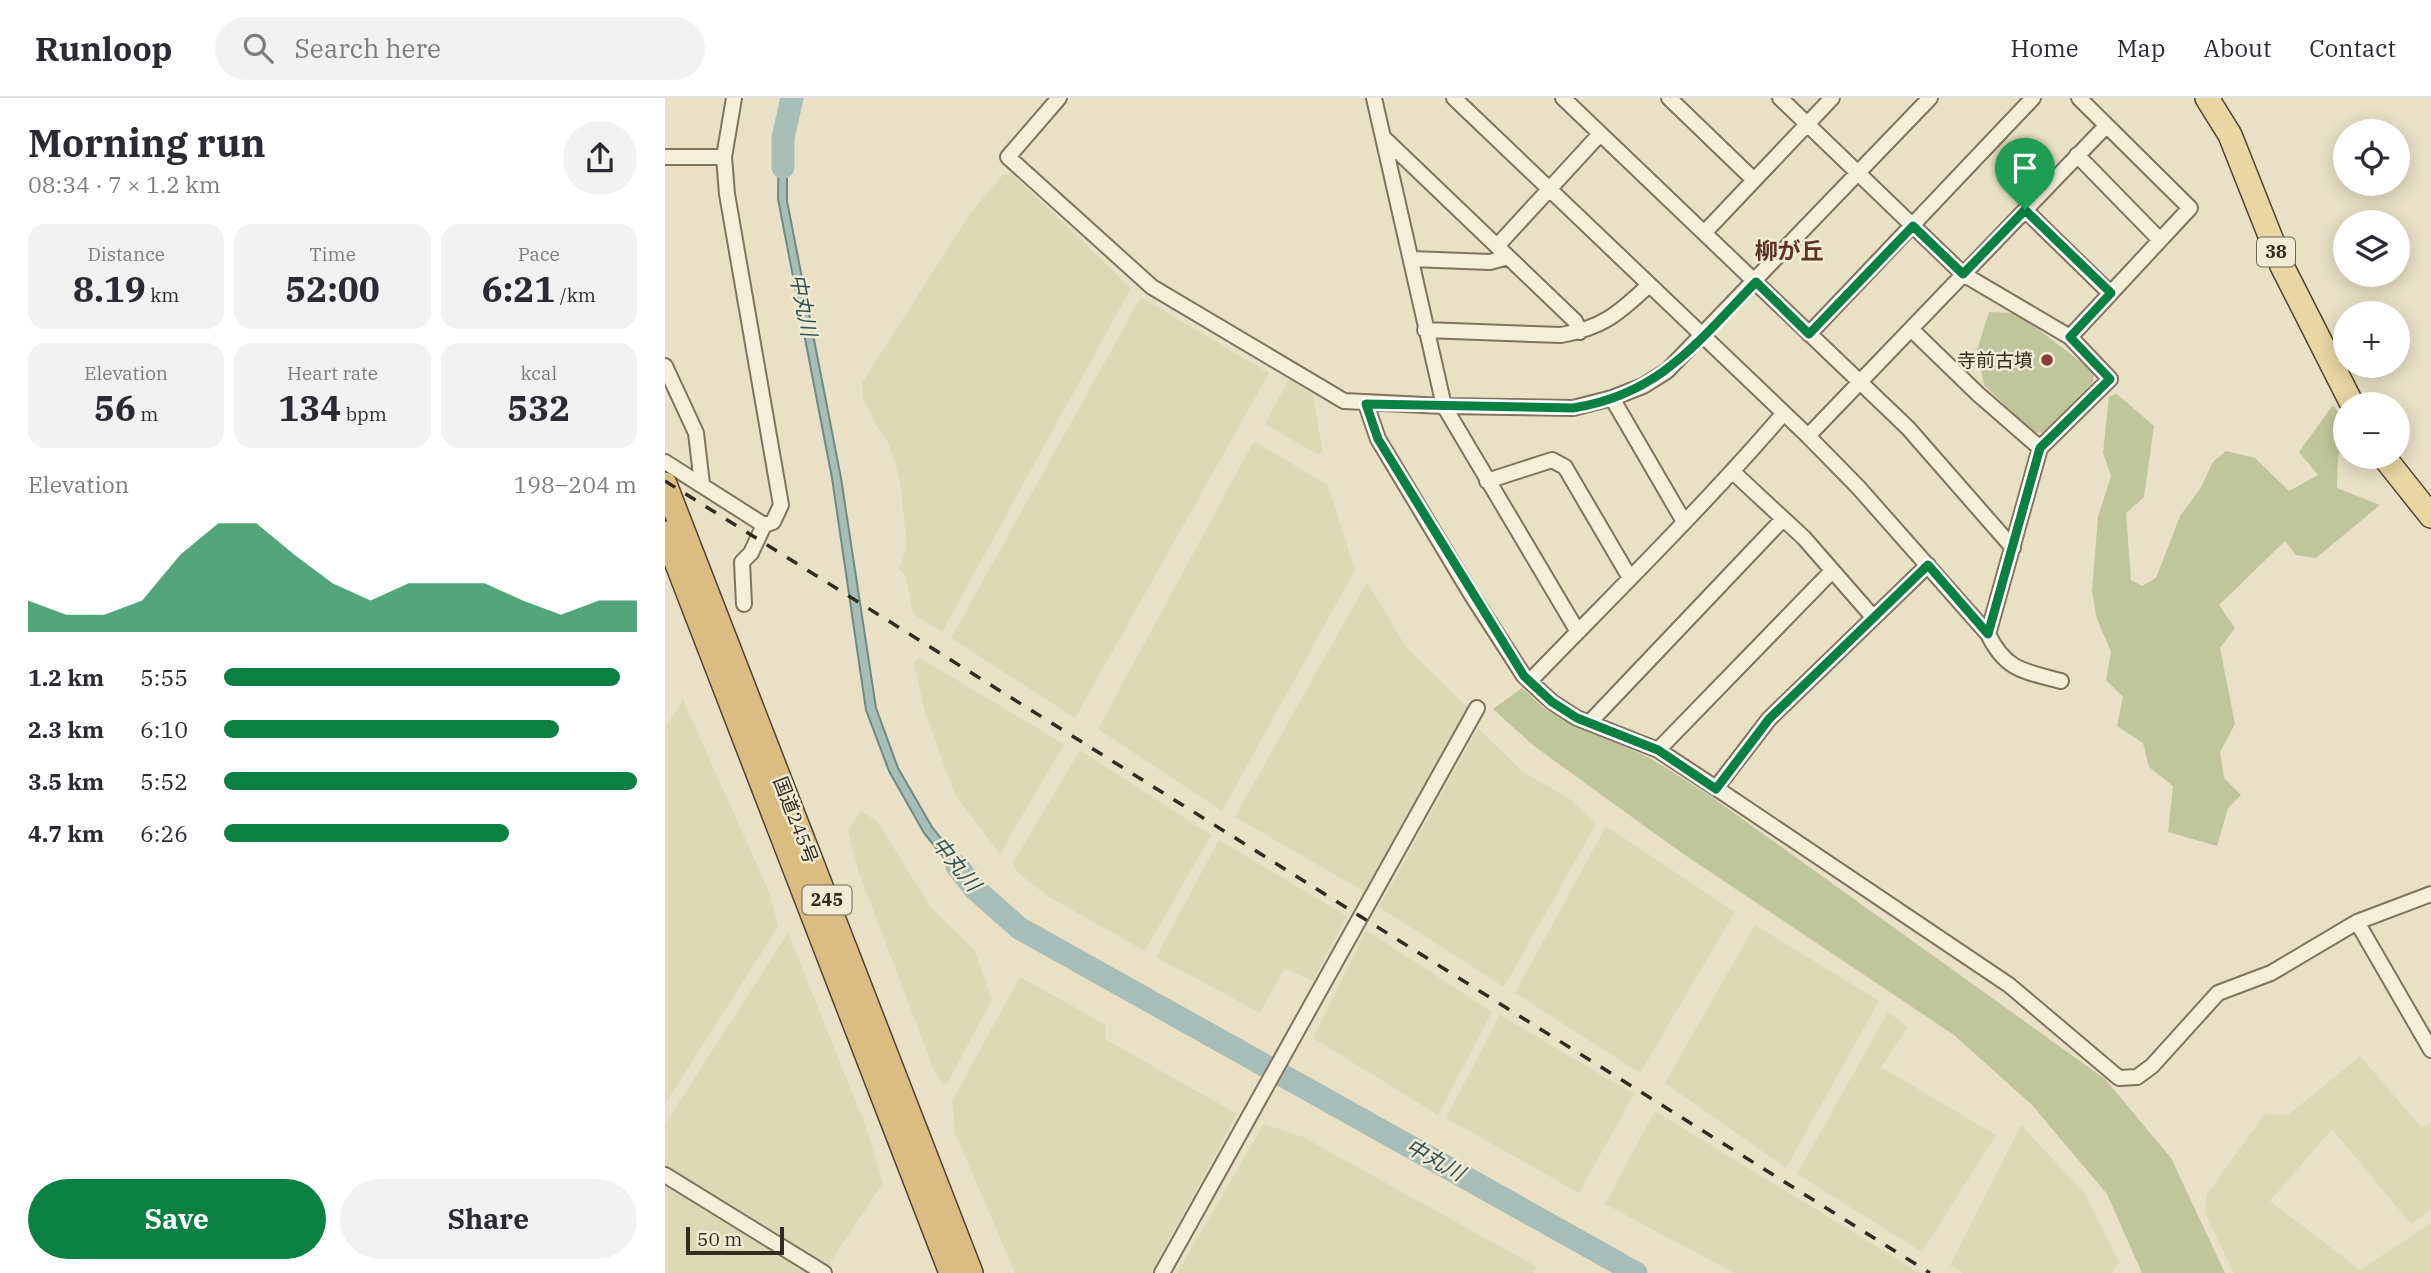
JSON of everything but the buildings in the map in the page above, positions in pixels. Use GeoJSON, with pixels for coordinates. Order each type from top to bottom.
{"type":"FeatureCollection","features":[{"type":"Feature","properties":{"kind":"highway","name":"国道245号"},"geometry":{"type":"LineString","coordinates":[[665,484],[673,530],[951,1273]]}},
{"type":"Feature","properties":{"kind":"highway","name":"国道245号"},"geometry":{"type":"LineString","coordinates":[[673,530],[971,1273]]}},
{"type":"Feature","properties":{"kind":"main road","name":"38"},"geometry":{"type":"LineString","coordinates":[[2207,98],[2230,135],[2282,266],[2346,392]]}},
{"type":"Feature","properties":{"kind":"main road"},"geometry":{"type":"LineString","coordinates":[[2394,469],[2431,516]]}},
{"type":"Feature","properties":{"kind":"street"},"geometry":{"type":"LineString","coordinates":[[734,98],[724,157],[732,231],[781,505],[773,522],[764,525],[751,553],[741,562],[744,604]]}},
{"type":"Feature","properties":{"kind":"street"},"geometry":{"type":"LineString","coordinates":[[1059,98],[1008,157],[1152,287],[1344,401],[1366,404],[1573,408],[1612,398],[1643,386],[1667,371],[1756,282],[1930,98]]}},
{"type":"Feature","properties":{"kind":"street"},"geometry":{"type":"LineString","coordinates":[[1374,98],[1444,406],[1577,632]]}},
{"type":"Feature","properties":{"kind":"street"},"geometry":{"type":"LineString","coordinates":[[1454,98],[1808,436],[1928,565],[1988,634],[1999,655],[2011,666],[2061,681]]}},
{"type":"Feature","properties":{"kind":"street"},"geometry":{"type":"LineString","coordinates":[[1563,98],[1909,428],[2013,548]]}},
{"type":"Feature","properties":{"kind":"street"},"geometry":{"type":"LineString","coordinates":[[1669,98],[1754,180]]}},
{"type":"Feature","properties":{"kind":"street"},"geometry":{"type":"LineString","coordinates":[[1780,98],[1963,274],[2070,337],[2110,379],[2040,448],[1988,634]]}},
{"type":"Feature","properties":{"kind":"street"},"geometry":{"type":"LineString","coordinates":[[1705,232],[1832,98]]}},
{"type":"Feature","properties":{"kind":"street"},"geometry":{"type":"LineString","coordinates":[[1809,334],[2033,98]]}},
{"type":"Feature","properties":{"kind":"street"},"geometry":{"type":"LineString","coordinates":[[2070,337],[2190,208],[2079,98]]}},
{"type":"Feature","properties":{"kind":"street"},"geometry":{"type":"LineString","coordinates":[[1808,436],[2106,125]]}},
{"type":"Feature","properties":{"kind":"street"},"geometry":{"type":"LineString","coordinates":[[1498,245],[1601,134]]}},
{"type":"Feature","properties":{"kind":"street"},"geometry":{"type":"LineString","coordinates":[[1385,139],[1575,321],[1580,332]]}},
{"type":"Feature","properties":{"kind":"street"},"geometry":{"type":"LineString","coordinates":[[2077,155],[2160,240]]}},
{"type":"Feature","properties":{"kind":"street"},"geometry":{"type":"LineString","coordinates":[[665,157],[724,157]]}},
{"type":"Feature","properties":{"kind":"street"},"geometry":{"type":"LineString","coordinates":[[2025,210],[2111,293]]}},
{"type":"Feature","properties":{"kind":"street"},"geometry":{"type":"LineString","coordinates":[[1411,259],[1490,262],[1508,257]]}},
{"type":"Feature","properties":{"kind":"street"},"geometry":{"type":"LineString","coordinates":[[1425,330],[1561,335],[1580,332],[1613,318],[1648,286]]}},
{"type":"Feature","properties":{"kind":"street"},"geometry":{"type":"LineString","coordinates":[[1911,329],[1978,394],[2040,448]]}},
{"type":"Feature","properties":{"kind":"street"},"geometry":{"type":"LineString","coordinates":[[665,366],[696,433],[702,484]]}},
{"type":"Feature","properties":{"kind":"street"},"geometry":{"type":"LineString","coordinates":[[1612,398],[1683,520]]}},
{"type":"Feature","properties":{"kind":"street"},"geometry":{"type":"LineString","coordinates":[[1366,404],[1378,439],[1471,594],[1530,681],[1552,702],[1577,718],[1591,721],[1658,750],[2009,985],[2119,1078],[2137,1076],[2152,1066],[2218,993],[2270,973],[2357,922],[2431,894]]}},
{"type":"Feature","properties":{"kind":"street"},"geometry":{"type":"LineString","coordinates":[[1530,681],[1683,520],[1733,472],[1783,414]]}},
{"type":"Feature","properties":{"kind":"street"},"geometry":{"type":"LineString","coordinates":[[1487,481],[1552,460],[1565,467],[1630,578]]}},
{"type":"Feature","properties":{"kind":"street"},"geometry":{"type":"LineString","coordinates":[[665,462],[764,525]]}},
{"type":"Feature","properties":{"kind":"street"},"geometry":{"type":"LineString","coordinates":[[1733,472],[1804,538],[1873,617]]}},
{"type":"Feature","properties":{"kind":"street"},"geometry":{"type":"LineString","coordinates":[[1591,721],[1783,519]]}},
{"type":"Feature","properties":{"kind":"street"},"geometry":{"type":"LineString","coordinates":[[1716,789],[1769,719],[1928,565]]}},
{"type":"Feature","properties":{"kind":"street"},"geometry":{"type":"LineString","coordinates":[[1658,750],[1831,572]]}},
{"type":"Feature","properties":{"kind":"street"},"geometry":{"type":"LineString","coordinates":[[1162,1273],[1477,708]]}},
{"type":"Feature","properties":{"kind":"street"},"geometry":{"type":"LineString","coordinates":[[2357,922],[2431,1050]]}},
{"type":"Feature","properties":{"kind":"street"},"geometry":{"type":"LineString","coordinates":[[665,1175],[824,1273]]}},
{"type":"Feature","properties":{"kind":"shaded area"},"geometry":{"type":"Polygon","coordinates":[[[1012,174],[1131,288],[942,632],[913,614],[906,576],[899,569],[907,547],[900,481],[889,444],[875,424],[863,397],[862,383],[971,212],[1003,175],[1012,174]]]}},
{"type":"Feature","properties":{"kind":"shaded area"},"geometry":{"type":"Polygon","coordinates":[[[1141,297],[1269,373],[1075,718],[951,638],[1141,297]]]}},
{"type":"Feature","properties":{"kind":"shaded area"},"geometry":{"type":"Polygon","coordinates":[[[1289,379],[1313,395],[1323,452],[1317,454],[1265,424],[1289,379]]]}},
{"type":"Feature","properties":{"kind":"shaded area"},"geometry":{"type":"Polygon","coordinates":[[[1254,441],[1328,485],[1355,570],[1222,811],[1098,729],[1254,441]]]}},
{"type":"Feature","properties":{"kind":"shaded area"},"geometry":{"type":"Polygon","coordinates":[[[1367,582],[1406,647],[1469,709],[1365,892],[1235,817],[1367,582]]]}},
{"type":"Feature","properties":{"kind":"shaded area"},"geometry":{"type":"Polygon","coordinates":[[[920,658],[1064,744],[1000,854],[955,795],[925,712],[914,662],[920,658]]]}},
{"type":"Feature","properties":{"kind":"shaded area"},"geometry":{"type":"Polygon","coordinates":[[[683,700],[770,894],[778,927],[665,1104],[665,728],[683,700]]]}},
{"type":"Feature","properties":{"kind":"shaded area"},"geometry":{"type":"Polygon","coordinates":[[[1478,728],[1522,771],[1571,800],[1596,824],[1504,987],[1379,907],[1478,728]]]}},
{"type":"Feature","properties":{"kind":"shaded area"},"geometry":{"type":"Polygon","coordinates":[[[1080,750],[1211,835],[1145,951],[1049,897],[1018,873],[1013,863],[1080,750]]]}},
{"type":"Feature","properties":{"kind":"shaded area"},"geometry":{"type":"Polygon","coordinates":[[[861,811],[878,822],[931,908],[974,949],[992,999],[946,1086],[935,1073],[858,870],[848,831],[861,811]]]}},
{"type":"Feature","properties":{"kind":"shaded area"},"geometry":{"type":"Polygon","coordinates":[[[1606,826],[1735,912],[1640,1073],[1515,993],[1606,826]]]}},
{"type":"Feature","properties":{"kind":"shaded area"},"geometry":{"type":"Polygon","coordinates":[[[1219,840],[1347,916],[1313,981],[1284,968],[1260,1013],[1156,957],[1219,840]]]}},
{"type":"Feature","properties":{"kind":"shaded area"},"geometry":{"type":"Polygon","coordinates":[[[1755,925],[1879,1001],[1786,1168],[1665,1083],[1755,925]]]}},
{"type":"Feature","properties":{"kind":"shaded area"},"geometry":{"type":"Polygon","coordinates":[[[1366,930],[1492,1012],[1438,1115],[1313,1038],[1366,930]]]}},
{"type":"Feature","properties":{"kind":"shaded area"},"geometry":{"type":"Polygon","coordinates":[[[788,933],[866,1127],[883,1183],[827,1267],[665,1167],[665,1124],[788,933]]]}},
{"type":"Feature","properties":{"kind":"shaded area"},"geometry":{"type":"Polygon","coordinates":[[[1020,977],[1106,1025],[1105,1039],[1237,1114],[1151,1273],[1015,1273],[955,1133],[952,1101],[1020,977]]]}},
{"type":"Feature","properties":{"kind":"shaded area"},"geometry":{"type":"Polygon","coordinates":[[[1888,1012],[1908,1027],[1881,1067],[1996,1135],[1922,1252],[1797,1174],[1888,1012]]]}},
{"type":"Feature","properties":{"kind":"shaded area"},"geometry":{"type":"Polygon","coordinates":[[[1500,1015],[1634,1094],[1579,1193],[1446,1118],[1500,1015]]]}},
{"type":"Feature","properties":{"kind":"shaded area"},"geometry":{"type":"Polygon","coordinates":[[[2360,1056],[2422,1128],[2431,1122],[2431,1209],[2411,1224],[2332,1129],[2270,1201],[2360,1270],[2431,1223],[2431,1273],[2234,1273],[2204,1212],[2207,1194],[2265,1114],[2288,1115],[2360,1056]]]}},
{"type":"Feature","properties":{"kind":"shaded area"},"geometry":{"type":"Polygon","coordinates":[[[1655,1111],[1920,1273],[1734,1273],[1605,1204],[1655,1111]]]}},
{"type":"Feature","properties":{"kind":"shaded area"},"geometry":{"type":"Polygon","coordinates":[[[1264,1124],[1303,1137],[1537,1267],[1534,1273],[1177,1273],[1264,1124]]]}},
{"type":"Feature","properties":{"kind":"shaded area"},"geometry":{"type":"Polygon","coordinates":[[[2021,1125],[2085,1194],[2119,1262],[2112,1273],[1963,1273],[1950,1265],[2021,1125]]]}},
{"type":"Feature","properties":{"kind":"shaded area"},"geometry":{"type":"Polygon","coordinates":[[[665,1182],[809,1273],[665,1273],[665,1182]]]}},
{"type":"Feature","properties":{"kind":"green space"},"geometry":{"type":"Polygon","coordinates":[[[1989,312],[2017,313],[2094,372],[2093,382],[2044,433],[2033,432],[1984,385],[1977,350],[1989,312]]]}},
{"type":"Feature","properties":{"kind":"green space"},"geometry":{"type":"Polygon","coordinates":[[[2117,394],[2154,426],[2144,497],[2126,513],[2131,580],[2142,586],[2156,578],[2180,516],[2200,489],[2213,462],[2226,451],[2255,458],[2289,491],[2318,475],[2299,452],[2333,405],[2333,469],[2338,469],[2337,488],[2380,505],[2316,558],[2296,555],[2285,541],[2219,605],[2235,628],[2220,648],[2235,724],[2220,752],[2224,778],[2241,795],[2228,808],[2217,846],[2168,832],[2173,786],[2149,767],[2143,743],[2117,726],[2123,697],[2106,680],[2111,652],[2097,619],[2092,591],[2098,517],[2111,476],[2103,453],[2109,396],[2117,394]]]}},
{"type":"Feature","properties":{"kind":"green space"},"geometry":{"type":"Polygon","coordinates":[[[1522,688],[1546,710],[1650,758],[1709,795],[2105,1079],[2171,1158],[2225,1273],[2142,1273],[2107,1194],[2032,1105],[1954,1035],[1679,851],[1534,746],[1493,709],[1522,688]]]}},
{"type":"Feature","properties":{"kind":"water"},"geometry":{"type":"Polygon","coordinates":[[[779,136],[787,139],[787,201],[841,478],[876,708],[898,768],[932,827],[979,887],[973,894],[924,833],[889,771],[866,710],[832,478],[778,199],[779,136]]]}},
{"type":"Feature","properties":{"kind":"waterway","name":"中丸川"},"geometry":{"type":"LineString","coordinates":[[783,167],[783,138],[792,98]]}},
{"type":"Feature","properties":{"kind":"waterway","name":"中丸川"},"geometry":{"type":"LineString","coordinates":[[957,866],[976,890],[1019,928],[1636,1273]]}},
{"type":"Feature","properties":{"kind":"railway"},"geometry":{"type":"LineString","coordinates":[[665,481],[1930,1273]]}},
{"type":"Feature","properties":{"kind":"place","name":"寺前古墳"},"geometry":{"type":"Point","coordinates":[2047,360]}},
{"type":"Feature","properties":{"kind":"district","name":"柳が丘"},"geometry":{"type":"Point","coordinates":[1789,251]}},
{"type":"Feature","properties":{"kind":"route"},"geometry":{"type":"LineString","coordinates":[[2025,210],[2111,293],[2070,337],[2110,379],[2040,448],[1988,634],[1928,565],[1769,719],[1716,789],[1658,750],[1591,721],[1577,718],[1552,702],[1524,676],[1471,594],[1378,439],[1366,404],[1573,408],[1592,405],[1643,386],[1667,371],[1756,282],[1809,334],[1913,226],[1963,274],[2025,210]]}}]}
